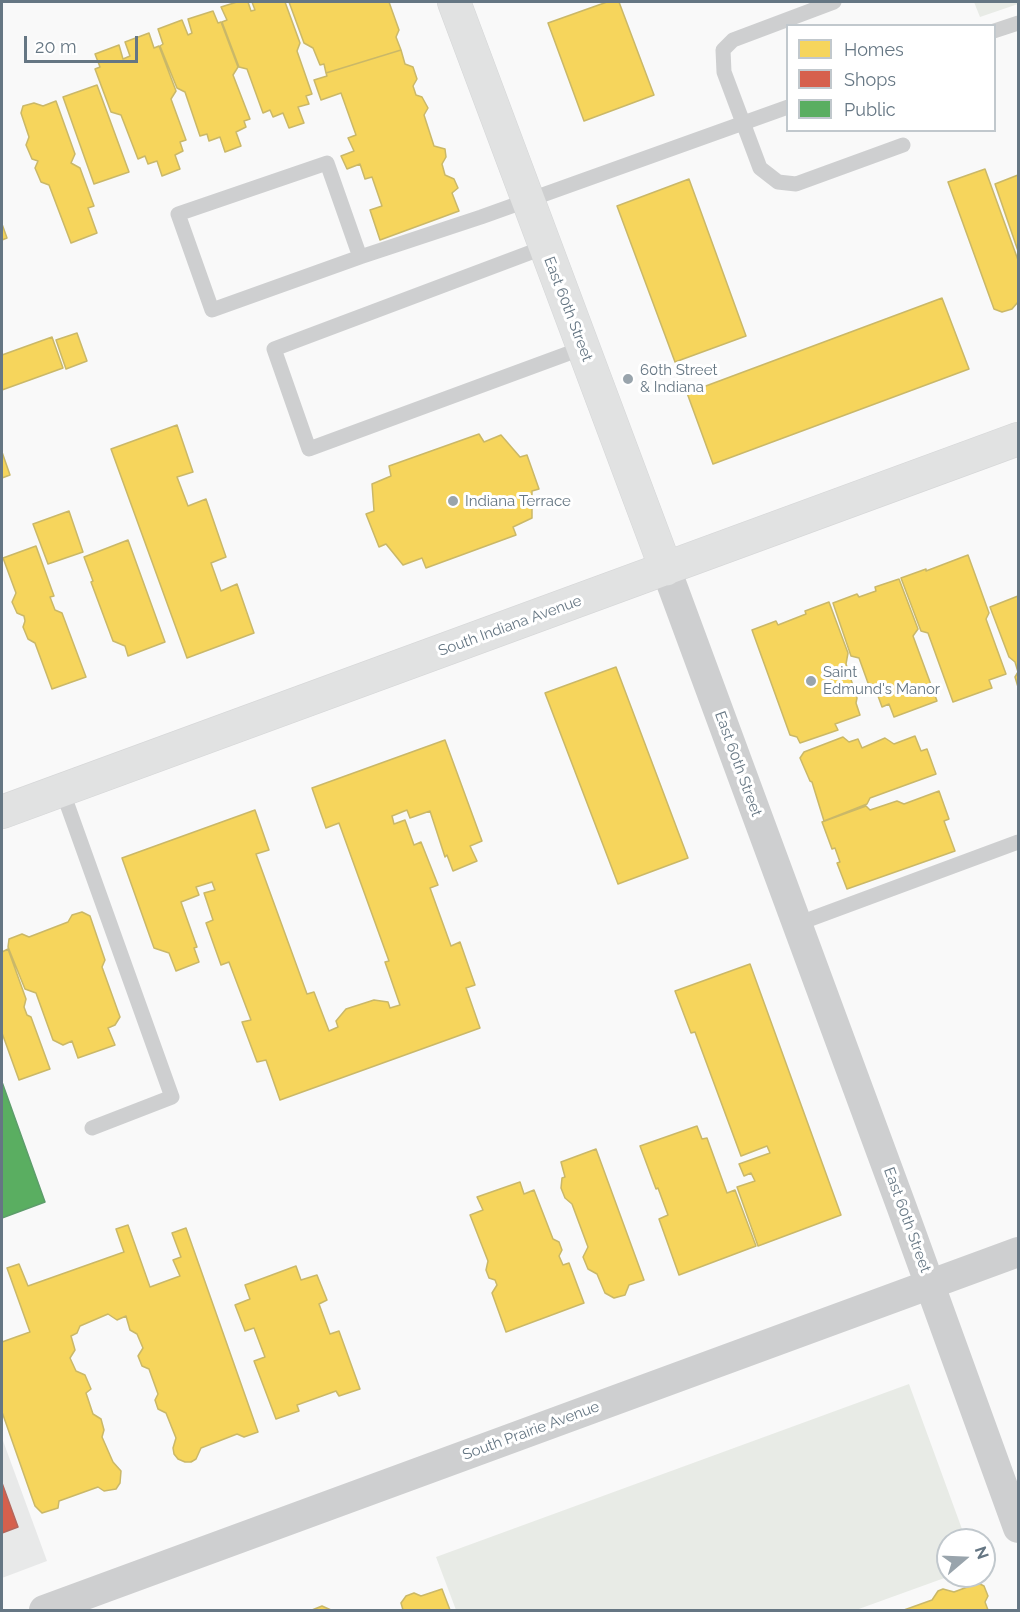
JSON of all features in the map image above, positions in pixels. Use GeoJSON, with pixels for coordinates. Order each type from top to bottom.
{"type":"FeatureCollection","features":[{"type":"Feature","properties":{"kind":"street","name":"East 60th Street"},"geometry":{"type":"LineString","coordinates":[[454,2],[666,569],[1018,1528]]}},
{"type":"Feature","properties":{"kind":"street","name":"South Indiana Avenue"},"geometry":{"type":"LineString","coordinates":[[2,812],[1018,439]]}},
{"type":"Feature","properties":{"kind":"street","name":"South Prairie Avenue"},"geometry":{"type":"LineString","coordinates":[[44,1611],[90,1603],[1018,1252]]}},
{"type":"Feature","properties":{"kind":"lane"},"geometry":{"type":"LineString","coordinates":[[834,2],[733,40],[723,50],[724,72],[760,168],[778,182],[796,184],[903,145]]}},
{"type":"Feature","properties":{"kind":"lane"},"geometry":{"type":"LineString","coordinates":[[996,30],[1018,23]]}},
{"type":"Feature","properties":{"kind":"lane"},"geometry":{"type":"LineString","coordinates":[[360,257],[327,163],[178,214],[212,310],[786,107]]}},
{"type":"Feature","properties":{"kind":"lane"},"geometry":{"type":"LineString","coordinates":[[545,247],[274,349],[309,449],[583,348]]}},
{"type":"Feature","properties":{"kind":"lane"},"geometry":{"type":"LineString","coordinates":[[62,790],[172,1097],[92,1128]]}},
{"type":"Feature","properties":{"kind":"lane"},"geometry":{"type":"LineString","coordinates":[[797,924],[1018,842]]}},
{"type":"Feature","properties":{"kind":"shaded area"},"geometry":{"type":"Polygon","coordinates":[[[974,2],[1018,2],[1018,4],[980,17],[974,2]]]}},
{"type":"Feature","properties":{"kind":"shaded area"},"geometry":{"type":"Polygon","coordinates":[[[909,1384],[962,1528],[936,1528],[936,1581],[856,1610],[456,1610],[436,1557],[909,1384]]]}},
{"type":"Feature","properties":{"kind":"shaded area"},"geometry":{"type":"Polygon","coordinates":[[[2,1438],[47,1561],[2,1578],[2,1438]]]}},
{"type":"Feature","properties":{"kind":"building: Homes"},"geometry":{"type":"Polygon","coordinates":[[[237,2],[248,2],[251,11],[255,10],[252,2],[285,2],[300,43],[297,51],[312,94],[306,96],[309,104],[298,107],[304,123],[289,128],[283,113],[273,117],[270,110],[263,113],[247,69],[239,67],[222,22],[227,20],[221,7],[237,2]]]}},
{"type":"Feature","properties":{"kind":"building: Homes"},"geometry":{"type":"Polygon","coordinates":[[[289,2],[389,2],[399,30],[396,37],[401,50],[326,73],[324,64],[320,65],[313,48],[304,43],[289,2]]]}},
{"type":"Feature","properties":{"kind":"building: Homes"},"geometry":{"type":"Polygon","coordinates":[[[607,2],[619,2],[654,95],[584,121],[548,23],[607,2]]]}},
{"type":"Feature","properties":{"kind":"building: Homes"},"geometry":{"type":"Polygon","coordinates":[[[213,11],[218,23],[221,22],[238,67],[233,75],[250,119],[244,121],[246,127],[236,132],[241,146],[225,152],[220,137],[209,141],[207,134],[200,136],[185,92],[177,88],[160,46],[163,44],[158,29],[182,20],[188,35],[192,33],[188,19],[213,11]]]}},
{"type":"Feature","properties":{"kind":"building: Homes"},"geometry":{"type":"Polygon","coordinates":[[[149,33],[154,48],[159,46],[176,91],[171,99],[186,140],[180,142],[183,151],[175,155],[180,169],[162,176],[157,161],[148,164],[145,156],[138,159],[121,115],[111,112],[95,69],[100,67],[95,54],[119,45],[123,59],[130,56],[125,42],[149,33]]]}},
{"type":"Feature","properties":{"kind":"building: Homes"},"geometry":{"type":"Polygon","coordinates":[[[401,50],[405,64],[413,67],[417,79],[413,86],[416,95],[422,97],[428,108],[424,115],[434,146],[445,149],[446,157],[442,164],[445,175],[454,179],[458,188],[452,193],[459,211],[380,240],[370,210],[382,206],[372,177],[365,179],[360,164],[347,169],[341,156],[354,151],[348,138],[356,135],[341,93],[321,100],[314,80],[327,76],[326,73],[401,50]]]}},
{"type":"Feature","properties":{"kind":"building: Homes"},"geometry":{"type":"Polygon","coordinates":[[[97,85],[129,172],[94,184],[63,97],[97,85]]]}},
{"type":"Feature","properties":{"kind":"building: Homes"},"geometry":{"type":"Polygon","coordinates":[[[56,101],[75,154],[71,163],[80,168],[94,206],[88,208],[97,233],[71,243],[49,185],[41,182],[35,168],[38,161],[32,159],[26,145],[29,137],[21,113],[23,106],[34,103],[43,106],[56,101]]]}},
{"type":"Feature","properties":{"kind":"building: Homes"},"geometry":{"type":"Polygon","coordinates":[[[985,169],[1018,260],[1018,302],[1012,309],[1002,312],[994,309],[948,182],[985,169]]]}},
{"type":"Feature","properties":{"kind":"building: Homes"},"geometry":{"type":"Polygon","coordinates":[[[1018,175],[1018,251],[995,184],[1018,175]]]}},
{"type":"Feature","properties":{"kind":"building: Homes"},"geometry":{"type":"Polygon","coordinates":[[[689,179],[746,336],[675,362],[617,206],[689,179]]]}},
{"type":"Feature","properties":{"kind":"building: Homes"},"geometry":{"type":"Polygon","coordinates":[[[2,224],[7,238],[2,240],[2,224]]]}},
{"type":"Feature","properties":{"kind":"building: Homes"},"geometry":{"type":"Polygon","coordinates":[[[942,298],[969,369],[713,464],[687,393],[942,298]]]}},
{"type":"Feature","properties":{"kind":"building: Homes"},"geometry":{"type":"Polygon","coordinates":[[[77,333],[87,361],[66,369],[56,340],[77,333]]]}},
{"type":"Feature","properties":{"kind":"building: Homes"},"geometry":{"type":"Polygon","coordinates":[[[52,337],[63,368],[2,390],[2,355],[52,337]]]}},
{"type":"Feature","properties":{"kind":"building: Homes"},"geometry":{"type":"Polygon","coordinates":[[[177,425],[193,472],[177,477],[188,506],[206,499],[226,557],[211,563],[221,591],[237,584],[254,633],[187,658],[111,449],[177,425]]]}},
{"type":"Feature","properties":{"kind":"building: Homes","name":"Indiana Terrace"},"geometry":{"type":"Polygon","coordinates":[[[479,434],[484,442],[501,435],[520,457],[527,455],[539,489],[532,491],[532,518],[513,527],[516,535],[426,568],[422,558],[403,565],[386,544],[379,547],[366,514],[374,511],[372,484],[391,476],[389,466],[479,434]]]}},
{"type":"Feature","properties":{"kind":"building: Homes"},"geometry":{"type":"Polygon","coordinates":[[[2,452],[10,475],[2,478],[2,452]]]}},
{"type":"Feature","properties":{"kind":"building: Homes"},"geometry":{"type":"Polygon","coordinates":[[[69,511],[83,552],[48,564],[33,524],[69,511]]]}},
{"type":"Feature","properties":{"kind":"building: Homes"},"geometry":{"type":"Polygon","coordinates":[[[128,540],[165,642],[128,656],[125,646],[113,641],[84,557],[128,540]]]}},
{"type":"Feature","properties":{"kind":"building: Homes"},"geometry":{"type":"Polygon","coordinates":[[[36,546],[54,596],[50,597],[55,610],[62,613],[86,677],[52,689],[35,643],[28,639],[23,627],[24,616],[17,613],[12,602],[16,593],[3,558],[36,546]]]}},
{"type":"Feature","properties":{"kind":"building: Homes","name":"Saint Edmund's Manor"},"geometry":{"type":"Polygon","coordinates":[[[968,555],[989,613],[986,619],[1006,674],[989,680],[992,688],[953,702],[928,633],[921,631],[901,578],[968,555]]]}},
{"type":"Feature","properties":{"kind":"building: Homes","name":"Saint Edmund's Manor"},"geometry":{"type":"Polygon","coordinates":[[[899,579],[918,629],[913,636],[937,701],[894,717],[889,704],[882,707],[874,685],[868,683],[859,658],[851,656],[833,603],[857,594],[859,597],[876,591],[875,587],[899,579]]]}},
{"type":"Feature","properties":{"kind":"building: Homes"},"geometry":{"type":"Polygon","coordinates":[[[1018,596],[1018,672],[1015,662],[1009,657],[990,607],[1018,596]]]}},
{"type":"Feature","properties":{"kind":"building: Homes","name":"Saint Edmund's Manor"},"geometry":{"type":"Polygon","coordinates":[[[829,602],[848,653],[846,664],[860,715],[835,724],[838,730],[800,743],[797,737],[790,735],[752,630],[776,621],[778,625],[829,602]]]}},
{"type":"Feature","properties":{"kind":"building: Homes"},"geometry":{"type":"Polygon","coordinates":[[[616,667],[688,858],[618,884],[545,693],[616,667]]]}},
{"type":"Feature","properties":{"kind":"building: Homes","name":"Saint Edmund's Manor"},"geometry":{"type":"Polygon","coordinates":[[[915,736],[921,751],[927,749],[936,774],[870,798],[867,804],[824,821],[812,782],[800,758],[804,752],[843,737],[849,742],[858,739],[862,748],[885,738],[894,744],[915,736]]]}},
{"type":"Feature","properties":{"kind":"building: Homes"},"geometry":{"type":"Polygon","coordinates":[[[445,740],[482,841],[470,846],[477,861],[453,871],[447,855],[445,857],[430,811],[410,818],[407,810],[392,816],[394,824],[405,820],[414,845],[421,842],[438,885],[430,888],[451,946],[460,942],[475,985],[466,988],[480,1028],[280,1100],[266,1060],[257,1062],[242,1022],[251,1020],[229,962],[221,965],[206,923],[213,920],[204,893],[215,890],[212,882],[196,887],[199,895],[181,902],[197,947],[194,948],[199,962],[176,971],[169,953],[154,948],[122,858],[255,810],[269,850],[256,854],[307,994],[314,992],[329,1031],[338,1027],[336,1021],[346,1009],[374,1000],[388,1002],[390,1008],[400,1005],[385,962],[389,961],[339,823],[326,828],[312,788],[445,740]]]}},
{"type":"Feature","properties":{"kind":"building: Homes"},"geometry":{"type":"Polygon","coordinates":[[[939,791],[949,819],[944,821],[955,851],[847,889],[837,863],[840,862],[835,848],[832,849],[822,822],[866,806],[870,810],[897,801],[904,804],[939,791]]]}},
{"type":"Feature","properties":{"kind":"building: Homes"},"geometry":{"type":"Polygon","coordinates":[[[82,912],[90,916],[105,960],[102,967],[120,1017],[115,1025],[108,1028],[115,1045],[78,1058],[72,1041],[63,1045],[53,1040],[36,993],[25,989],[8,947],[9,939],[22,934],[29,937],[68,922],[72,915],[82,912]]]}},
{"type":"Feature","properties":{"kind":"building: Homes"},"geometry":{"type":"Polygon","coordinates":[[[8,949],[26,999],[24,1007],[27,1015],[31,1017],[50,1069],[19,1080],[2,1033],[2,952],[8,949]]]}},
{"type":"Feature","properties":{"kind":"building: Homes"},"geometry":{"type":"Polygon","coordinates":[[[750,964],[841,1215],[758,1246],[737,1187],[755,1181],[751,1173],[744,1176],[739,1164],[770,1153],[767,1146],[741,1156],[695,1032],[691,1033],[675,991],[750,964]]]}},
{"type":"Feature","properties":{"kind":"building: Homes"},"geometry":{"type":"Polygon","coordinates":[[[697,1126],[702,1139],[707,1138],[727,1193],[735,1190],[756,1246],[679,1275],[659,1219],[668,1215],[640,1146],[697,1126]]]}},
{"type":"Feature","properties":{"kind":"building: Homes"},"geometry":{"type":"Polygon","coordinates":[[[596,1149],[644,1280],[629,1285],[625,1295],[614,1298],[605,1293],[597,1274],[588,1269],[583,1257],[588,1247],[572,1204],[565,1198],[561,1188],[562,1178],[565,1177],[561,1162],[596,1149]]]}},
{"type":"Feature","properties":{"kind":"building: Homes"},"geometry":{"type":"Polygon","coordinates":[[[520,1182],[524,1194],[534,1190],[553,1239],[559,1242],[562,1250],[559,1256],[563,1265],[569,1263],[584,1303],[506,1332],[492,1293],[497,1285],[495,1280],[489,1278],[486,1270],[488,1261],[470,1215],[483,1210],[477,1197],[520,1182]]]}},
{"type":"Feature","properties":{"kind":"building: Homes"},"geometry":{"type":"Polygon","coordinates":[[[128,1225],[150,1287],[180,1276],[173,1260],[181,1257],[172,1233],[186,1228],[258,1432],[244,1437],[237,1434],[201,1448],[196,1459],[191,1462],[178,1459],[173,1448],[176,1438],[166,1413],[158,1409],[155,1400],[158,1394],[149,1369],[142,1366],[138,1356],[143,1348],[137,1334],[130,1330],[126,1316],[117,1320],[108,1314],[80,1326],[77,1333],[71,1336],[75,1350],[70,1358],[76,1371],[85,1375],[91,1389],[86,1393],[93,1414],[101,1419],[104,1430],[102,1437],[113,1462],[121,1471],[120,1483],[116,1489],[104,1491],[98,1487],[59,1501],[58,1508],[42,1513],[35,1506],[2,1412],[2,1342],[30,1332],[7,1268],[19,1264],[28,1286],[124,1252],[116,1229],[128,1225]]]}},
{"type":"Feature","properties":{"kind":"building: Homes"},"geometry":{"type":"Polygon","coordinates":[[[296,1266],[301,1280],[317,1275],[327,1300],[319,1304],[330,1334],[339,1331],[360,1389],[339,1396],[336,1391],[297,1405],[299,1411],[276,1419],[254,1361],[265,1357],[254,1328],[245,1331],[235,1305],[250,1299],[245,1285],[296,1266]]]}},
{"type":"Feature","properties":{"kind":"building: Homes"},"geometry":{"type":"Polygon","coordinates":[[[965,1588],[985,1588],[988,1596],[985,1602],[988,1610],[904,1610],[932,1600],[938,1591],[943,1589],[954,1592],[965,1588]]]}},
{"type":"Feature","properties":{"kind":"building: Homes"},"geometry":{"type":"Polygon","coordinates":[[[442,1589],[450,1610],[403,1610],[401,1603],[406,1596],[414,1593],[421,1596],[442,1589]]]}},
{"type":"Feature","properties":{"kind":"building: Homes"},"geometry":{"type":"Polygon","coordinates":[[[322,1606],[331,1610],[312,1610],[322,1606]]]}},
{"type":"Feature","properties":{"kind":"building: Shops"},"geometry":{"type":"Polygon","coordinates":[[[2,1483],[18,1527],[2,1533],[2,1483]]]}},
{"type":"Feature","properties":{"kind":"building: Public"},"geometry":{"type":"Polygon","coordinates":[[[2,1082],[45,1202],[2,1218],[2,1082]]]}},
{"type":"Feature","properties":{"kind":"place","name":"60th Street & Indiana"},"geometry":{"type":"Point","coordinates":[628,379]}},
{"type":"Feature","properties":{"kind":"place","name":"Indiana Terrace"},"geometry":{"type":"Point","coordinates":[453,501]}},
{"type":"Feature","properties":{"kind":"place","name":"Saint Edmund's Manor"},"geometry":{"type":"Point","coordinates":[811,681]}}]}
